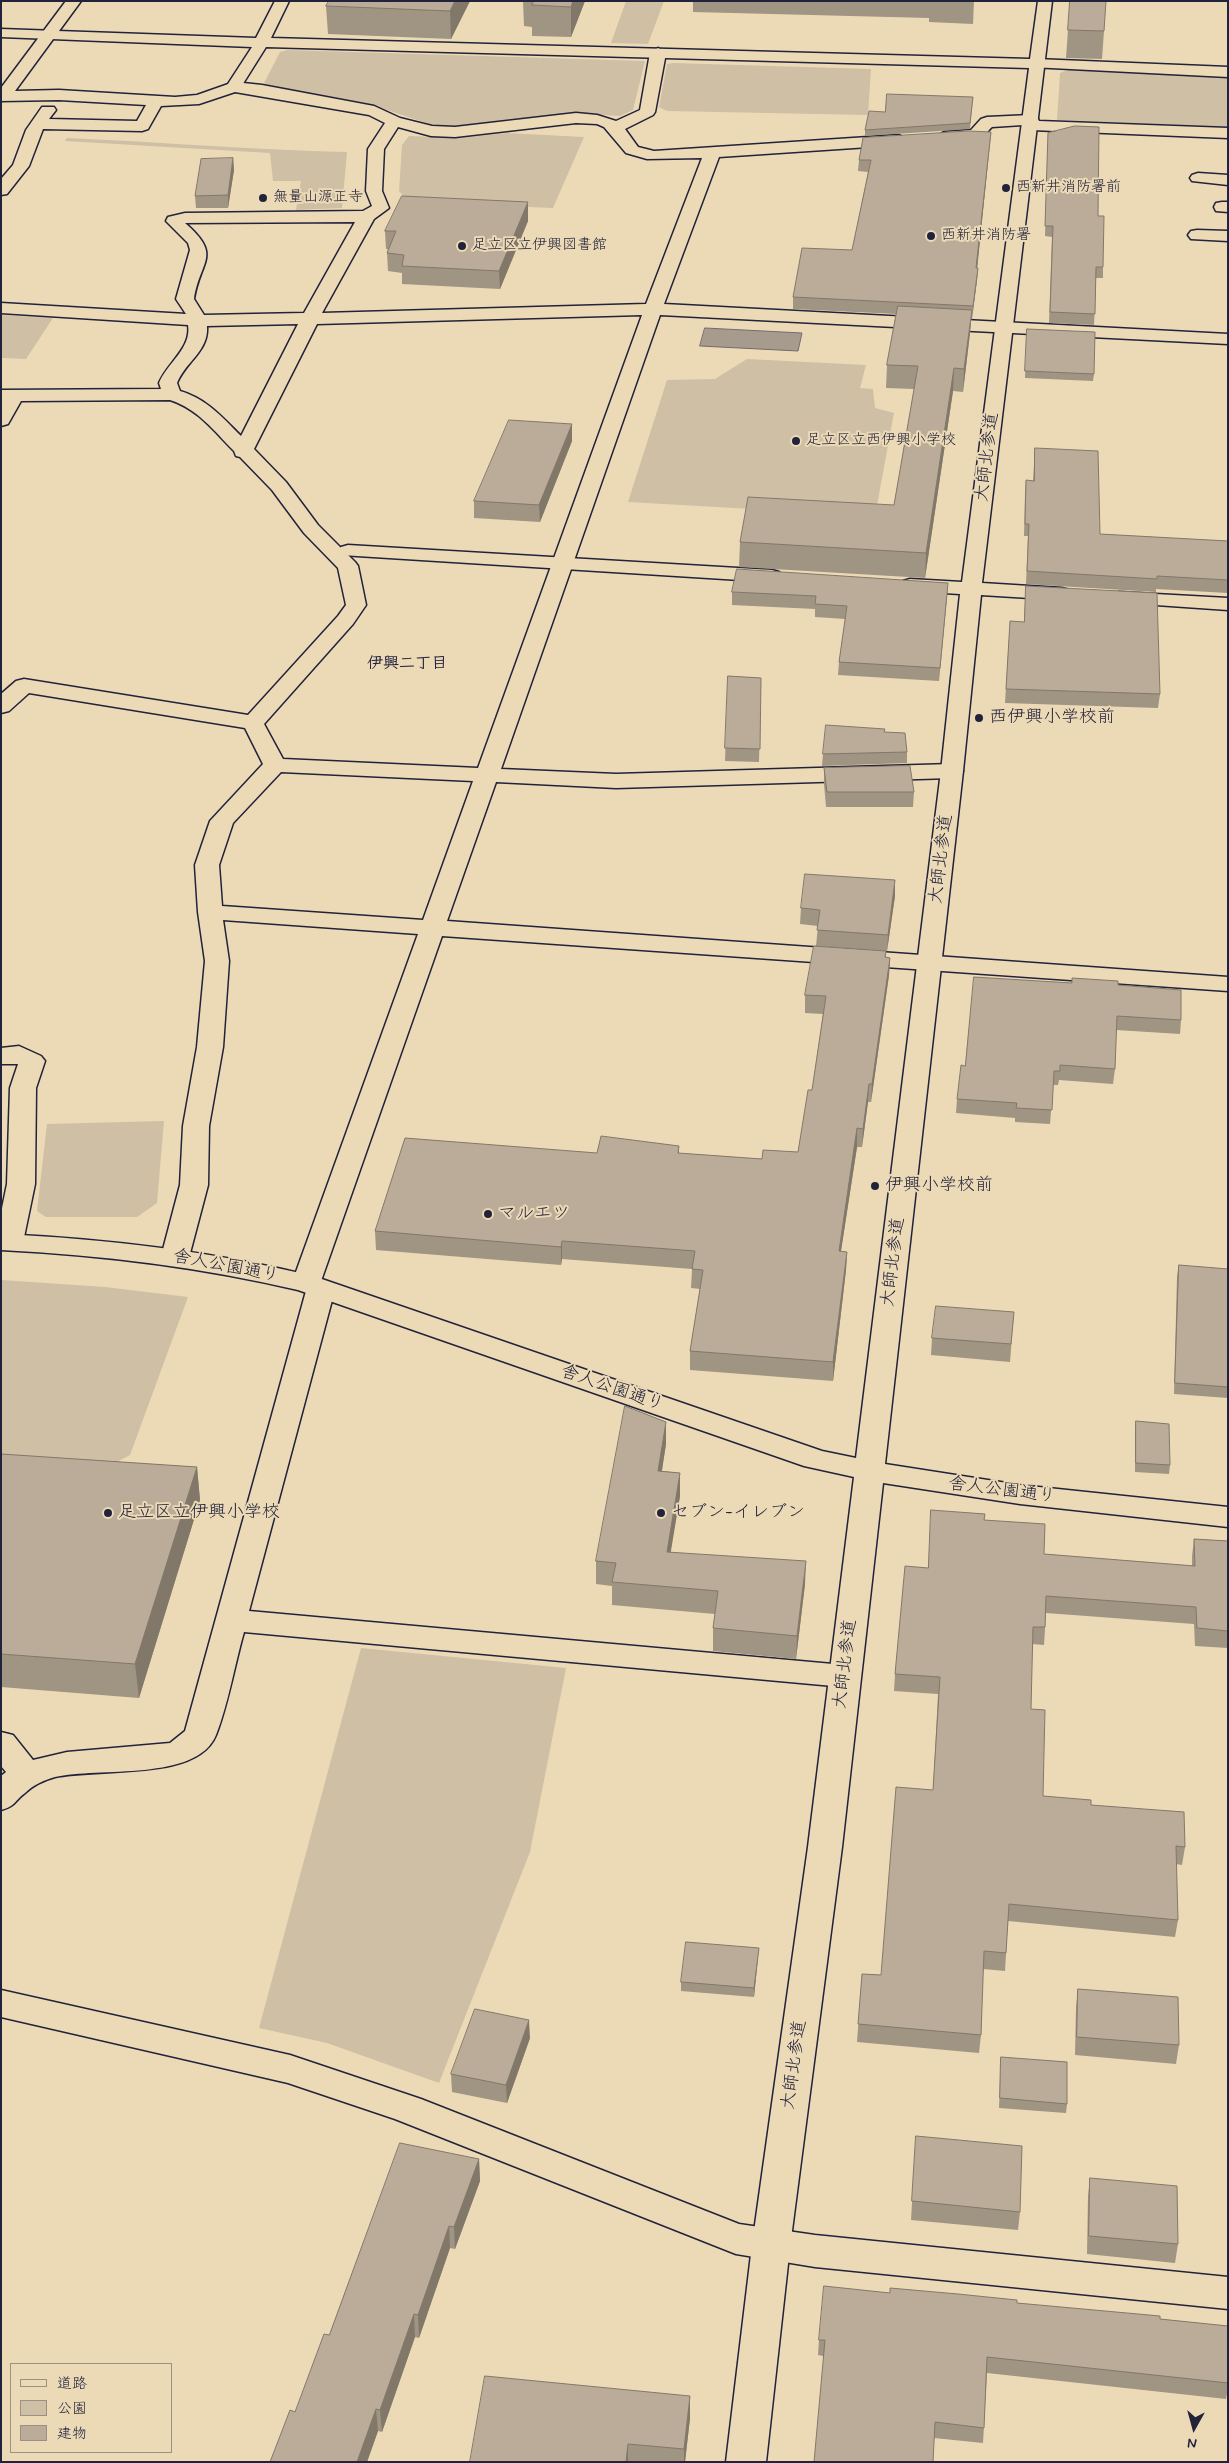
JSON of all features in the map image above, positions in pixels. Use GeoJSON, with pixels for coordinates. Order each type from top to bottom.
{"type":"FeatureCollection","features":[{"type":"Feature","properties":{"kind":"street"},"geometry":{"type":"LineString","coordinates":[[2,96],[74,1]]}},
{"type":"Feature","properties":{"kind":"street"},"geometry":{"type":"LineString","coordinates":[[234,87],[261,43],[282,1]]}},
{"type":"Feature","properties":{"kind":"street","name":"大師北参道"},"geometry":{"type":"LineString","coordinates":[[746,2462],[771,2246],[823,1856],[930,964],[971,589],[1045,1]]}},
{"type":"Feature","properties":{"kind":"street"},"geometry":{"type":"LineString","coordinates":[[1,33],[261,43],[1036,64],[1228,72]]}},
{"type":"Feature","properties":{"kind":"street"},"geometry":{"type":"LineString","coordinates":[[616,127],[647,112],[658,54]]}},
{"type":"Feature","properties":{"kind":"street"},"geometry":{"type":"LineString","coordinates":[[2,96],[118,97],[156,102],[199,99],[234,87],[374,111],[394,121],[431,131],[455,132],[576,118],[601,120],[616,127],[632,150],[640,154],[664,156],[976,134],[987,122],[1031,122],[1228,133]]}},
{"type":"Feature","properties":{"kind":"street"},"geometry":{"type":"LineString","coordinates":[[1,190],[21,166],[34,130],[60,95]]}},
{"type":"Feature","properties":{"kind":"street"},"geometry":{"type":"LineString","coordinates":[[38,124],[142,126],[156,102]]}},
{"type":"Feature","properties":{"kind":"street"},"geometry":{"type":"LineString","coordinates":[[172,394],[168,384],[172,373],[198,342],[198,328],[194,312],[184,299],[189,280],[198,262],[198,247],[194,240],[181,230],[174,221],[185,218],[335,218],[367,216],[381,208],[374,191],[376,149],[394,121]]}},
{"type":"Feature","properties":{"kind":"street"},"geometry":{"type":"LineString","coordinates":[[1,1798],[7,1788],[26,1774],[59,1765],[162,1756],[186,1749],[200,1735],[314,1286],[433,926],[489,775],[562,563],[653,309],[712,153]]}},
{"type":"Feature","properties":{"kind":"street"},"geometry":{"type":"LineString","coordinates":[[1198,178],[1228,180]]}},
{"type":"Feature","properties":{"kind":"street"},"geometry":{"type":"LineString","coordinates":[[244,452],[310,319],[367,216]]}},
{"type":"Feature","properties":{"kind":"street"},"geometry":{"type":"LineString","coordinates":[[1197,235],[1228,236]]}},
{"type":"Feature","properties":{"kind":"street"},"geometry":{"type":"LineString","coordinates":[[1,308],[137,318],[195,319],[310,319],[653,309],[1228,339]]}},
{"type":"Feature","properties":{"kind":"street"},"geometry":{"type":"LineString","coordinates":[[1,420],[8,396],[172,394],[190,400],[204,409],[279,486],[311,529],[341,551],[348,566],[356,605],[346,620],[253,723]]}},
{"type":"Feature","properties":{"kind":"street"},"geometry":{"type":"LineString","coordinates":[[341,551],[788,578]]}},
{"type":"Feature","properties":{"kind":"street"},"geometry":{"type":"LineString","coordinates":[[886,584],[1228,604]]}},
{"type":"Feature","properties":{"kind":"street"},"geometry":{"type":"LineString","coordinates":[[1,706],[24,686],[253,723]]}},
{"type":"Feature","properties":{"kind":"street"},"geometry":{"type":"LineString","coordinates":[[253,723],[275,765]]}},
{"type":"Feature","properties":{"kind":"street"},"geometry":{"type":"LineString","coordinates":[[175,1257],[194,1185],[196,1126],[210,1047],[217,961],[210,912],[207,865],[222,821],[275,765],[616,781],[952,771]]}},
{"type":"Feature","properties":{"kind":"street"},"geometry":{"type":"LineString","coordinates":[[210,912],[433,926],[930,964],[1228,984]]}},
{"type":"Feature","properties":{"kind":"street"},"geometry":{"type":"LineString","coordinates":[[1,1056],[19,1054],[32,1061],[23,1088],[21,1184],[5,1242]]}},
{"type":"Feature","properties":{"kind":"street","name":"舎人公園通り"},"geometry":{"type":"LineString","coordinates":[[5,1242],[175,1257],[253,1270],[314,1286],[815,1459],[869,1472],[966,1487],[1228,1517]]}},
{"type":"Feature","properties":{"kind":"street"},"geometry":{"type":"LineString","coordinates":[[230,1620],[844,1676]]}},
{"type":"Feature","properties":{"kind":"street"},"geometry":{"type":"LineString","coordinates":[[1,1743],[26,1774]]}},
{"type":"Feature","properties":{"kind":"street"},"geometry":{"type":"LineString","coordinates":[[1,2003],[290,2068],[408,2110],[736,2239],[771,2246],[1228,2293]]}},
{"type":"Feature","properties":{"kind":"green space"},"geometry":{"type":"Polygon","coordinates":[[[626,1],[664,1],[648,44],[611,43],[626,1]]]}},
{"type":"Feature","properties":{"kind":"green space"},"geometry":{"type":"Polygon","coordinates":[[[287,50],[645,61],[633,110],[620,116],[583,114],[455,127],[435,126],[375,106],[264,83],[280,52],[287,50]]]}},
{"type":"Feature","properties":{"kind":"green space"},"geometry":{"type":"Polygon","coordinates":[[[667,64],[871,69],[868,115],[667,111],[659,107],[667,64]]]}},
{"type":"Feature","properties":{"kind":"green space"},"geometry":{"type":"Polygon","coordinates":[[[1068,70],[1228,77],[1228,127],[1057,120],[1060,73],[1068,70]]]}},
{"type":"Feature","properties":{"kind":"green space"},"geometry":{"type":"Polygon","coordinates":[[[507,133],[584,137],[553,208],[408,202],[399,191],[402,145],[409,136],[458,138],[507,133]]]}},
{"type":"Feature","properties":{"kind":"green space"},"geometry":{"type":"Polygon","coordinates":[[[67,138],[347,152],[342,208],[296,210],[301,181],[273,181],[270,153],[65,141],[67,138]]]}},
{"type":"Feature","properties":{"kind":"green space"},"geometry":{"type":"Polygon","coordinates":[[[1,315],[53,318],[26,359],[1,358],[1,315]]]}},
{"type":"Feature","properties":{"kind":"green space"},"geometry":{"type":"Polygon","coordinates":[[[747,359],[866,365],[860,388],[873,389],[875,408],[894,413],[875,516],[628,502],[667,380],[715,379],[747,359]]]}},
{"type":"Feature","properties":{"kind":"green space"},"geometry":{"type":"Polygon","coordinates":[[[164,1121],[157,1203],[137,1217],[46,1217],[37,1211],[47,1124],[164,1121]]]}},
{"type":"Feature","properties":{"kind":"green space"},"geometry":{"type":"Polygon","coordinates":[[[1,1280],[105,1287],[188,1297],[130,1455],[103,1469],[1,1462],[1,1280]]]}},
{"type":"Feature","properties":{"kind":"green space"},"geometry":{"type":"Polygon","coordinates":[[[361,1648],[566,1668],[530,1852],[439,2083],[327,2043],[259,2028],[361,1648]]]}},
{"type":"Feature","properties":{"kind":"shaded area"},"geometry":{"type":"Polygon","coordinates":[[[705,328],[802,333],[798,351],[700,346],[705,328]]]}},
{"type":"Feature","properties":{"kind":"building"},"geometry":{"type":"Polygon","coordinates":[[[329,1],[455,1],[450,11],[326,6],[329,1]]]}},
{"type":"Feature","properties":{"kind":"building"},"geometry":{"type":"Polygon","coordinates":[[[534,1],[573,1],[571,7],[532,5],[534,1]]]}},
{"type":"Feature","properties":{"kind":"building"},"geometry":{"type":"Polygon","coordinates":[[[1070,1],[1106,1],[1104,31],[1068,30],[1070,1]]]}},
{"type":"Feature","properties":{"kind":"building"},"geometry":{"type":"Polygon","coordinates":[[[887,94],[973,97],[970,123],[865,130],[869,111],[885,112],[887,94]]]}},
{"type":"Feature","properties":{"kind":"building"},"geometry":{"type":"Polygon","coordinates":[[[1075,126],[1099,127],[1098,216],[1104,216],[1103,267],[1096,267],[1095,314],[1050,312],[1053,226],[1045,226],[1048,133],[1075,126]]]}},
{"type":"Feature","properties":{"kind":"building"},"geometry":{"type":"Polygon","coordinates":[[[969,131],[991,132],[973,306],[793,297],[802,248],[852,250],[871,160],[859,160],[863,138],[969,131]]]}},
{"type":"Feature","properties":{"kind":"building"},"geometry":{"type":"Polygon","coordinates":[[[233,158],[228,195],[195,196],[201,159],[233,158]]]}},
{"type":"Feature","properties":{"kind":"building"},"geometry":{"type":"Polygon","coordinates":[[[402,196],[528,202],[499,271],[402,266],[404,255],[387,253],[396,231],[385,231],[402,196]]]}},
{"type":"Feature","properties":{"kind":"building"},"geometry":{"type":"Polygon","coordinates":[[[898,306],[972,310],[964,369],[954,368],[926,553],[740,542],[748,497],[894,505],[918,366],[887,365],[898,306]]]}},
{"type":"Feature","properties":{"kind":"building"},"geometry":{"type":"Polygon","coordinates":[[[1027,329],[1095,332],[1094,374],[1025,371],[1027,329]]]}},
{"type":"Feature","properties":{"kind":"building"},"geometry":{"type":"Polygon","coordinates":[[[509,420],[572,424],[539,505],[474,501],[509,420]]]}},
{"type":"Feature","properties":{"kind":"building"},"geometry":{"type":"Polygon","coordinates":[[[1035,448],[1098,451],[1100,534],[1228,541],[1228,580],[1157,576],[1157,579],[1027,571],[1029,524],[1025,524],[1026,480],[1034,481],[1035,448]]]}},
{"type":"Feature","properties":{"kind":"building"},"geometry":{"type":"Polygon","coordinates":[[[737,569],[948,583],[940,668],[839,662],[847,606],[815,604],[816,596],[732,592],[737,569]]]}},
{"type":"Feature","properties":{"kind":"building"},"geometry":{"type":"Polygon","coordinates":[[[1026,586],[1157,593],[1160,694],[1006,689],[1010,621],[1024,622],[1026,586]]]}},
{"type":"Feature","properties":{"kind":"building"},"geometry":{"type":"Polygon","coordinates":[[[728,676],[761,678],[760,749],[725,748],[728,676]]]}},
{"type":"Feature","properties":{"kind":"building"},"geometry":{"type":"Polygon","coordinates":[[[826,725],[885,729],[884,732],[905,733],[907,752],[823,754],[826,725]]]}},
{"type":"Feature","properties":{"kind":"building"},"geometry":{"type":"Polygon","coordinates":[[[910,766],[914,792],[827,792],[824,768],[910,766]]]}},
{"type":"Feature","properties":{"kind":"building"},"geometry":{"type":"Polygon","coordinates":[[[805,874],[895,880],[888,935],[817,930],[820,910],[801,908],[805,874]]]}},
{"type":"Feature","properties":{"kind":"building"},"geometry":{"type":"Polygon","coordinates":[[[814,946],[886,951],[885,957],[890,958],[872,1084],[869,1084],[863,1129],[857,1128],[839,1251],[847,1252],[833,1362],[690,1351],[703,1270],[692,1269],[695,1251],[562,1241],[561,1247],[375,1231],[405,1138],[597,1153],[601,1136],[679,1146],[678,1153],[762,1159],[763,1150],[798,1152],[808,1090],[812,1090],[826,996],[805,995],[814,946]]]}},
{"type":"Feature","properties":{"kind":"building"},"geometry":{"type":"Polygon","coordinates":[[[974,977],[1072,983],[1072,978],[1118,981],[1118,985],[1181,990],[1181,1020],[1117,1016],[1115,1069],[1060,1065],[1060,1071],[1054,1071],[1052,1110],[1016,1108],[1017,1103],[957,1099],[961,1065],[965,1066],[974,977]]]}},
{"type":"Feature","properties":{"kind":"building"},"geometry":{"type":"Polygon","coordinates":[[[1179,1265],[1228,1269],[1228,1387],[1175,1383],[1179,1265]]]}},
{"type":"Feature","properties":{"kind":"building"},"geometry":{"type":"Polygon","coordinates":[[[936,1306],[1014,1312],[1011,1344],[932,1338],[936,1306]]]}},
{"type":"Feature","properties":{"kind":"building"},"geometry":{"type":"Polygon","coordinates":[[[625,1406],[666,1422],[658,1471],[680,1473],[667,1552],[806,1561],[797,1636],[713,1628],[718,1591],[612,1582],[616,1563],[596,1561],[625,1406]]]}},
{"type":"Feature","properties":{"kind":"building"},"geometry":{"type":"Polygon","coordinates":[[[1136,1421],[1169,1424],[1170,1465],[1136,1463],[1136,1421]]]}},
{"type":"Feature","properties":{"kind":"building"},"geometry":{"type":"Polygon","coordinates":[[[1,1454],[197,1467],[135,1664],[1,1654],[1,1454]]]}},
{"type":"Feature","properties":{"kind":"building"},"geometry":{"type":"Polygon","coordinates":[[[931,1510],[985,1514],[984,1520],[1045,1524],[1044,1554],[1195,1566],[1194,1539],[1228,1541],[1228,1631],[1197,1628],[1196,1607],[1046,1596],[1045,1627],[1033,1627],[1031,1709],[1045,1710],[1043,1796],[1091,1800],[1091,1805],[1184,1812],[1185,1847],[1176,1846],[1178,1920],[1009,1904],[1006,1953],[984,1951],[981,2035],[858,2024],[862,1974],[881,1975],[896,1787],[933,1790],[940,1677],[895,1674],[905,1566],[928,1568],[931,1510]]]}},
{"type":"Feature","properties":{"kind":"building"},"geometry":{"type":"Polygon","coordinates":[[[686,1942],[759,1948],[754,1988],[681,1982],[686,1942]]]}},
{"type":"Feature","properties":{"kind":"building"},"geometry":{"type":"Polygon","coordinates":[[[1078,1989],[1178,1997],[1179,2045],[1077,2037],[1078,1989]]]}},
{"type":"Feature","properties":{"kind":"building"},"geometry":{"type":"Polygon","coordinates":[[[475,2009],[529,2020],[506,2085],[451,2074],[475,2009]]]}},
{"type":"Feature","properties":{"kind":"building"},"geometry":{"type":"Polygon","coordinates":[[[1001,2057],[1067,2062],[1067,2104],[1000,2098],[1001,2057]]]}},
{"type":"Feature","properties":{"kind":"building"},"geometry":{"type":"Polygon","coordinates":[[[916,2136],[1022,2146],[1020,2212],[912,2201],[916,2136]]]}},
{"type":"Feature","properties":{"kind":"building"},"geometry":{"type":"Polygon","coordinates":[[[400,2143],[479,2159],[454,2227],[449,2226],[418,2315],[414,2314],[380,2410],[376,2409],[357,2462],[270,2462],[290,2410],[295,2412],[324,2334],[329,2335],[400,2143]]]}},
{"type":"Feature","properties":{"kind":"building"},"geometry":{"type":"Polygon","coordinates":[[[1090,2178],[1177,2186],[1178,2244],[1089,2236],[1090,2178]]]}},
{"type":"Feature","properties":{"kind":"building"},"geometry":{"type":"Polygon","coordinates":[[[824,2286],[890,2293],[890,2288],[958,2294],[1017,2300],[1017,2303],[1160,2316],[1160,2319],[1228,2326],[1228,2383],[987,2357],[984,2428],[935,2422],[933,2462],[814,2462],[825,2340],[819,2340],[824,2286]]]}},
{"type":"Feature","properties":{"kind":"building"},"geometry":{"type":"Polygon","coordinates":[[[485,2376],[690,2396],[684,2449],[628,2444],[626,2462],[470,2462],[485,2376]]]}},
{"type":"Feature","properties":{"kind":"place","name":"西新井消防署前"},"geometry":{"type":"Point","coordinates":[1006,188]}},
{"type":"Feature","properties":{"kind":"place","name":"無量山源正寺"},"geometry":{"type":"Point","coordinates":[263,198]}},
{"type":"Feature","properties":{"kind":"place","name":"西新井消防署"},"geometry":{"type":"Point","coordinates":[931,236]}},
{"type":"Feature","properties":{"kind":"place","name":"足立区立伊興図書館"},"geometry":{"type":"Point","coordinates":[462,246]}},
{"type":"Feature","properties":{"kind":"place","name":"足立区立西伊興小学校"},"geometry":{"type":"Point","coordinates":[796,441]}},
{"type":"Feature","properties":{"kind":"place","name":"西伊興小学校前"},"geometry":{"type":"Point","coordinates":[979,718]}},
{"type":"Feature","properties":{"kind":"place","name":"伊興小学校前"},"geometry":{"type":"Point","coordinates":[875,1186]}},
{"type":"Feature","properties":{"kind":"place","name":"マルエツ"},"geometry":{"type":"Point","coordinates":[488,1214]}},
{"type":"Feature","properties":{"kind":"place","name":"足立区立伊興小学校"},"geometry":{"type":"Point","coordinates":[108,1513]}},
{"type":"Feature","properties":{"kind":"place","name":"セブン-イレブン"},"geometry":{"type":"Point","coordinates":[661,1513]}},
{"type":"Feature","properties":{"kind":"district","name":"伊興二丁目"},"geometry":{"type":"Point","coordinates":[407,665]}}]}
